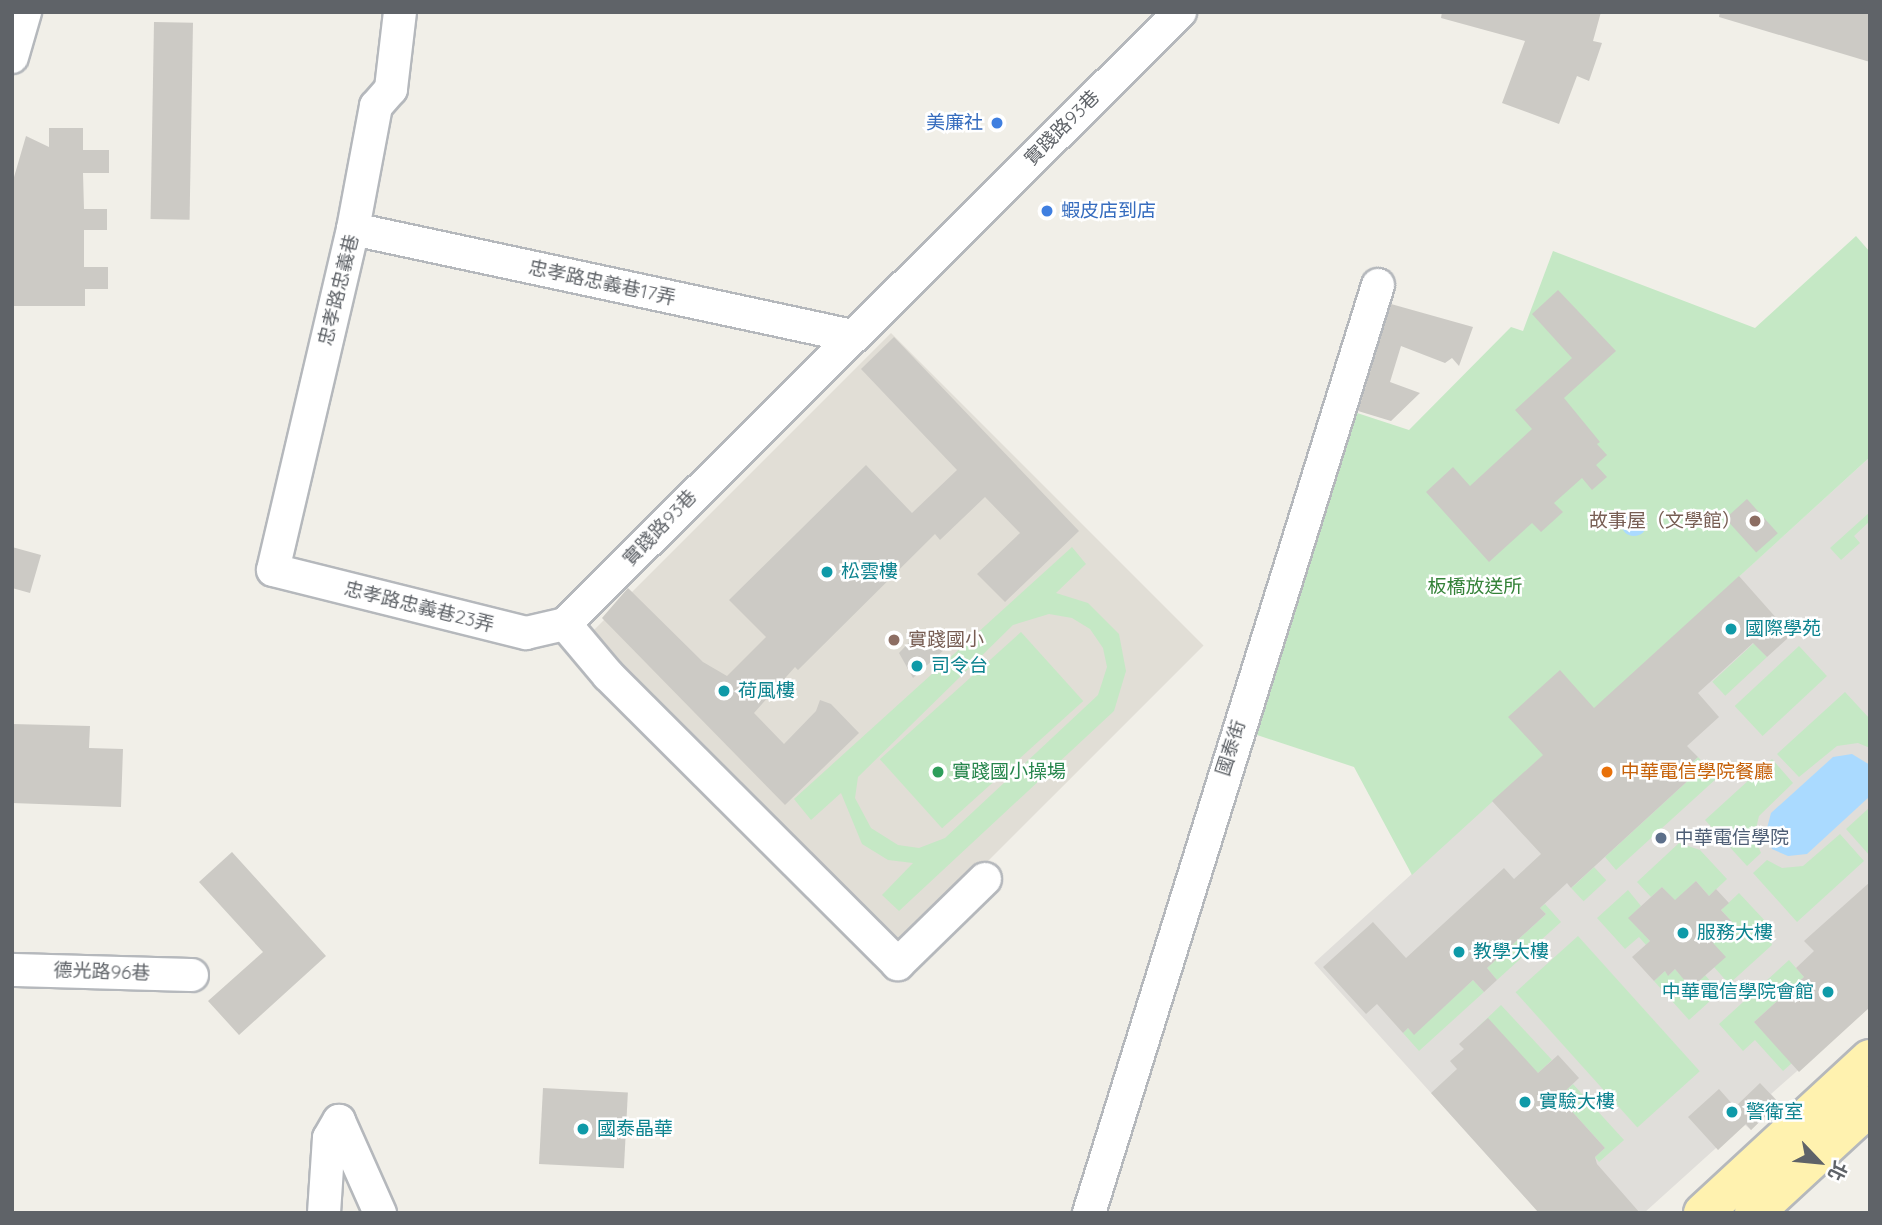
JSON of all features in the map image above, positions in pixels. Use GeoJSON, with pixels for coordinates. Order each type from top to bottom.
{"type":"FeatureCollection","features":[{"type":"Feature","properties":{"kind":"main road"},"geometry":{"type":"LineString","coordinates":[[1703,1213],[1870,1059]]}},
{"type":"Feature","properties":{"kind":"main road"},"geometry":{"type":"LineString","coordinates":[[1754,1213],[1870,1106]]}},
{"type":"Feature","properties":{"kind":"street"},"geometry":{"type":"LineString","coordinates":[[12,57],[24,12]]}},
{"type":"Feature","properties":{"kind":"street","name":"忠孝路忠義巷"},"geometry":{"type":"LineString","coordinates":[[273,570],[353,229],[376,106],[391,89],[400,12]]}},
{"type":"Feature","properties":{"kind":"street","name":"實踐路93巷"},"geometry":{"type":"LineString","coordinates":[[565,624],[1180,12]]}},
{"type":"Feature","properties":{"kind":"street","name":"忠孝路忠義巷17弄"},"geometry":{"type":"LineString","coordinates":[[353,229],[852,336]]}},
{"type":"Feature","properties":{"kind":"street","name":"國泰街"},"geometry":{"type":"LineString","coordinates":[[1089,1213],[1378,285]]}},
{"type":"Feature","properties":{"kind":"street","name":"忠孝路忠義巷23弄"},"geometry":{"type":"LineString","coordinates":[[273,570],[526,633],[565,624]]}},
{"type":"Feature","properties":{"kind":"street"},"geometry":{"type":"LineString","coordinates":[[565,624],[608,675],[898,964],[985,879]]}},
{"type":"Feature","properties":{"kind":"street","name":"德光路96巷"},"geometry":{"type":"LineString","coordinates":[[12,970],[192,975]]}},
{"type":"Feature","properties":{"kind":"street"},"geometry":{"type":"LineString","coordinates":[[324,1213],[329,1138],[339,1121],[380,1213]]}},
{"type":"Feature","properties":{"kind":"shaded area","name":"實踐國小"},"geometry":{"type":"Polygon","coordinates":[[[891,333],[1204,646],[902,947],[590,634],[891,333]]]}},
{"type":"Feature","properties":{"kind":"shaded area","name":"中華電信學院"},"geometry":{"type":"Polygon","coordinates":[[[1870,457],[1870,1007],[1771,1094],[1779,1103],[1751,1130],[1745,1125],[1644,1213],[1539,1213],[1314,963],[1870,457]]]}},
{"type":"Feature","properties":{"kind":"green space","name":"板橋放送所"},"geometry":{"type":"Polygon","coordinates":[[[1856,236],[1870,252],[1870,457],[1412,875],[1354,767],[1248,732],[1351,411],[1409,430],[1511,327],[1523,331],[1553,251],[1755,328],[1856,236]]]}},
{"type":"Feature","properties":{"kind":"green space"},"geometry":{"type":"Polygon","coordinates":[[[1870,512],[1870,521],[1854,536],[1860,543],[1841,560],[1830,548],[1870,512]]]}},
{"type":"Feature","properties":{"kind":"green space"},"geometry":{"type":"Polygon","coordinates":[[[1072,547],[1086,564],[1056,593],[1088,603],[1119,634],[1126,671],[1114,711],[899,911],[882,895],[913,863],[888,860],[862,844],[841,793],[811,820],[794,799],[1072,547]],[[1049,614],[1013,625],[858,777],[855,798],[871,828],[898,845],[919,848],[945,838],[1098,695],[1107,667],[1103,648],[1090,629],[1072,618],[1049,614]]]}},
{"type":"Feature","properties":{"kind":"green space"},"geometry":{"type":"Polygon","coordinates":[[[1021,632],[1083,701],[942,828],[880,759],[1021,632]]]}},
{"type":"Feature","properties":{"kind":"green space"},"geometry":{"type":"Polygon","coordinates":[[[1754,643],[1767,657],[1725,696],[1712,682],[1754,643]]]}},
{"type":"Feature","properties":{"kind":"green space"},"geometry":{"type":"Polygon","coordinates":[[[1799,646],[1827,676],[1763,736],[1735,706],[1799,646]]]}},
{"type":"Feature","properties":{"kind":"green space"},"geometry":{"type":"Polygon","coordinates":[[[1845,692],[1870,719],[1870,748],[1858,743],[1837,746],[1799,777],[1777,754],[1845,692]]]}},
{"type":"Feature","properties":{"kind":"green space"},"geometry":{"type":"Polygon","coordinates":[[[1698,757],[1717,778],[1616,870],[1605,857],[1693,776],[1686,768],[1698,757]]]}},
{"type":"Feature","properties":{"kind":"green space"},"geometry":{"type":"Polygon","coordinates":[[[1772,759],[1793,783],[1759,816],[1754,837],[1761,853],[1747,866],[1705,820],[1772,759]]]}},
{"type":"Feature","properties":{"kind":"green space"},"geometry":{"type":"Polygon","coordinates":[[[1870,807],[1870,856],[1846,829],[1870,807]]]}},
{"type":"Feature","properties":{"kind":"green space"},"geometry":{"type":"Polygon","coordinates":[[[1840,834],[1864,861],[1797,922],[1753,873],[1767,860],[1782,868],[1803,866],[1840,834]]]}},
{"type":"Feature","properties":{"kind":"green space"},"geometry":{"type":"Polygon","coordinates":[[[1679,843],[1700,850],[1727,879],[1709,896],[1696,881],[1675,901],[1662,887],[1651,897],[1637,882],[1679,843]]]}},
{"type":"Feature","properties":{"kind":"green space"},"geometry":{"type":"Polygon","coordinates":[[[1594,867],[1606,880],[1584,901],[1571,888],[1594,867]]]}},
{"type":"Feature","properties":{"kind":"green space"},"geometry":{"type":"Polygon","coordinates":[[[1628,890],[1641,906],[1629,918],[1650,941],[1646,945],[1639,937],[1625,949],[1597,918],[1628,890]]]}},
{"type":"Feature","properties":{"kind":"green space"},"geometry":{"type":"Polygon","coordinates":[[[1739,893],[1767,923],[1772,945],[1729,984],[1714,967],[1713,943],[1734,924],[1721,910],[1739,893]]]}},
{"type":"Feature","properties":{"kind":"green space"},"geometry":{"type":"Polygon","coordinates":[[[1545,904],[1561,922],[1497,980],[1487,968],[1546,914],[1540,908],[1545,904]]]}},
{"type":"Feature","properties":{"kind":"green space"},"geometry":{"type":"Polygon","coordinates":[[[1578,936],[1700,1071],[1637,1127],[1516,992],[1578,936]]]}},
{"type":"Feature","properties":{"kind":"green space"},"geometry":{"type":"Polygon","coordinates":[[[1789,960],[1804,977],[1754,1022],[1792,1063],[1783,1071],[1755,1040],[1743,1051],[1719,1024],[1789,960]]]}},
{"type":"Feature","properties":{"kind":"green space"},"geometry":{"type":"Polygon","coordinates":[[[1675,969],[1691,987],[1705,975],[1720,992],[1689,1020],[1654,981],[1665,971],[1669,975],[1675,969]]]}},
{"type":"Feature","properties":{"kind":"green space"},"geometry":{"type":"Polygon","coordinates":[[[1473,980],[1484,992],[1419,1051],[1403,1033],[1408,1028],[1414,1034],[1473,980]]]}},
{"type":"Feature","properties":{"kind":"green space"},"geometry":{"type":"Polygon","coordinates":[[[1501,1005],[1552,1060],[1538,1073],[1477,1028],[1501,1005]]]}},
{"type":"Feature","properties":{"kind":"green space"},"geometry":{"type":"Polygon","coordinates":[[[1573,1084],[1624,1140],[1599,1162],[1595,1157],[1605,1148],[1559,1097],[1573,1084]]]}},
{"type":"Feature","properties":{"kind":"water"},"geometry":{"type":"Polygon","coordinates":[[[1634,510],[1643,514],[1647,523],[1643,532],[1634,536],[1625,532],[1621,523],[1625,514],[1634,510]]]}},
{"type":"Feature","properties":{"kind":"water"},"geometry":{"type":"Polygon","coordinates":[[[1852,754],[1870,765],[1869,797],[1807,854],[1788,856],[1772,849],[1766,832],[1771,813],[1833,757],[1852,754]]]}},
{"type":"Feature","properties":{"kind":"building"},"geometry":{"type":"Polygon","coordinates":[[[1442,12],[1601,12],[1593,41],[1602,43],[1589,81],[1577,76],[1559,124],[1502,103],[1525,41],[1441,18],[1442,12]]]}},
{"type":"Feature","properties":{"kind":"building"},"geometry":{"type":"Polygon","coordinates":[[[1720,12],[1870,12],[1870,62],[1719,17],[1720,12]]]}},
{"type":"Feature","properties":{"kind":"building"},"geometry":{"type":"Polygon","coordinates":[[[154,22],[193,23],[190,220],[151,219],[154,22]]]}},
{"type":"Feature","properties":{"kind":"building"},"geometry":{"type":"Polygon","coordinates":[[[49,128],[83,128],[83,150],[109,150],[109,173],[83,173],[84,209],[107,209],[107,230],[84,230],[84,267],[108,267],[108,289],[85,289],[85,306],[12,306],[12,184],[26,136],[49,147],[49,128]]]}},
{"type":"Feature","properties":{"kind":"building","name":"板橋放送所"},"geometry":{"type":"Polygon","coordinates":[[[1558,290],[1616,351],[1564,398],[1600,442],[1597,444],[1607,455],[1596,465],[1607,477],[1592,490],[1582,478],[1554,503],[1563,512],[1541,532],[1532,523],[1489,562],[1426,492],[1453,467],[1470,486],[1532,429],[1515,410],[1572,358],[1532,314],[1558,290]]]}},
{"type":"Feature","properties":{"kind":"building"},"geometry":{"type":"Polygon","coordinates":[[[1391,304],[1473,327],[1459,366],[1452,358],[1445,363],[1401,346],[1390,382],[1420,393],[1391,421],[1358,411],[1391,304]]]}},
{"type":"Feature","properties":{"kind":"building"},"geometry":{"type":"Polygon","coordinates":[[[894,337],[1079,531],[1005,602],[977,574],[1020,533],[985,497],[940,540],[935,534],[798,670],[795,667],[754,713],[784,744],[816,711],[820,700],[831,704],[859,733],[785,805],[602,618],[628,588],[703,662],[727,676],[766,637],[729,600],[866,465],[912,513],[957,470],[861,369],[894,337]]]}},
{"type":"Feature","properties":{"kind":"building"},"geometry":{"type":"Polygon","coordinates":[[[1747,499],[1778,533],[1756,553],[1725,518],[1747,499]]]}},
{"type":"Feature","properties":{"kind":"building"},"geometry":{"type":"Polygon","coordinates":[[[12,547],[41,555],[30,593],[12,588],[12,547]]]}},
{"type":"Feature","properties":{"kind":"building"},"geometry":{"type":"Polygon","coordinates":[[[1739,576],[1778,620],[1775,623],[1788,638],[1767,657],[1753,643],[1698,693],[1719,717],[1687,746],[1698,757],[1686,768],[1693,776],[1571,888],[1567,883],[1540,908],[1546,914],[1487,968],[1497,980],[1484,992],[1473,980],[1414,1035],[1408,1028],[1403,1033],[1377,1004],[1366,1014],[1323,967],[1373,922],[1406,958],[1504,868],[1514,879],[1541,854],[1492,801],[1543,755],[1508,717],[1560,670],[1594,708],[1739,576]]]}},
{"type":"Feature","properties":{"kind":"building","name":"司令台"},"geometry":{"type":"Polygon","coordinates":[[[918,633],[946,648],[913,678],[899,653],[918,633]]]}},
{"type":"Feature","properties":{"kind":"building"},"geometry":{"type":"Polygon","coordinates":[[[12,724],[90,726],[89,748],[123,749],[121,807],[12,803],[12,724]]]}},
{"type":"Feature","properties":{"kind":"building"},"geometry":{"type":"Polygon","coordinates":[[[232,852],[326,956],[239,1035],[208,1001],[263,952],[199,882],[232,852]]]}},
{"type":"Feature","properties":{"kind":"building","name":"服務大樓"},"geometry":{"type":"Polygon","coordinates":[[[1696,881],[1709,896],[1716,889],[1729,903],[1721,910],[1734,924],[1713,943],[1726,957],[1691,988],[1675,969],[1668,976],[1665,971],[1654,981],[1632,957],[1650,941],[1628,918],[1662,887],[1675,900],[1696,881]]]}},
{"type":"Feature","properties":{"kind":"building","name":"中華電信學院會館"},"geometry":{"type":"Polygon","coordinates":[[[1870,882],[1870,1007],[1799,1072],[1754,1022],[1804,977],[1796,968],[1814,951],[1804,941],[1870,882]]]}},
{"type":"Feature","properties":{"kind":"building"},"geometry":{"type":"Polygon","coordinates":[[[1488,1018],[1538,1073],[1558,1055],[1579,1078],[1559,1097],[1605,1148],[1595,1157],[1597,1164],[1640,1213],[1539,1213],[1431,1093],[1457,1069],[1450,1061],[1464,1049],[1459,1044],[1488,1018]]]}},
{"type":"Feature","properties":{"kind":"building","name":"警衛室"},"geometry":{"type":"Polygon","coordinates":[[[1760,1083],[1779,1103],[1751,1130],[1746,1124],[1718,1150],[1688,1117],[1719,1089],[1735,1107],[1760,1083]]]}},
{"type":"Feature","properties":{"kind":"building","name":"國泰晶華"},"geometry":{"type":"Polygon","coordinates":[[[543,1088],[628,1092],[624,1168],[539,1164],[543,1088]]]}},
{"type":"Feature","properties":{"kind":"place","name":"美廉社"},"geometry":{"type":"Point","coordinates":[997,123]}},
{"type":"Feature","properties":{"kind":"place","name":"蝦皮店到店"},"geometry":{"type":"Point","coordinates":[1047,211]}},
{"type":"Feature","properties":{"kind":"place","name":"故事屋（文學館）"},"geometry":{"type":"Point","coordinates":[1755,521]}},
{"type":"Feature","properties":{"kind":"place","name":"松雲樓"},"geometry":{"type":"Point","coordinates":[827,572]}},
{"type":"Feature","properties":{"kind":"place","name":"國際學苑"},"geometry":{"type":"Point","coordinates":[1731,629]}},
{"type":"Feature","properties":{"kind":"place","name":"實踐國小"},"geometry":{"type":"Point","coordinates":[894,640]}},
{"type":"Feature","properties":{"kind":"place","name":"司令台"},"geometry":{"type":"Point","coordinates":[917,666]}},
{"type":"Feature","properties":{"kind":"place","name":"荷風樓"},"geometry":{"type":"Point","coordinates":[724,691]}},
{"type":"Feature","properties":{"kind":"place","name":"實踐國小操場"},"geometry":{"type":"Point","coordinates":[938,772]}},
{"type":"Feature","properties":{"kind":"place","name":"中華電信學院餐廳"},"geometry":{"type":"Point","coordinates":[1607,772]}},
{"type":"Feature","properties":{"kind":"place","name":"中華電信學院"},"geometry":{"type":"Point","coordinates":[1661,838]}},
{"type":"Feature","properties":{"kind":"place","name":"服務大樓"},"geometry":{"type":"Point","coordinates":[1683,933]}},
{"type":"Feature","properties":{"kind":"place","name":"教學大樓"},"geometry":{"type":"Point","coordinates":[1459,952]}},
{"type":"Feature","properties":{"kind":"place","name":"中華電信學院會館"},"geometry":{"type":"Point","coordinates":[1828,992]}},
{"type":"Feature","properties":{"kind":"place","name":"實驗大樓"},"geometry":{"type":"Point","coordinates":[1525,1102]}},
{"type":"Feature","properties":{"kind":"place","name":"警衛室"},"geometry":{"type":"Point","coordinates":[1732,1112]}},
{"type":"Feature","properties":{"kind":"place","name":"國泰晶華"},"geometry":{"type":"Point","coordinates":[583,1129]}}]}
